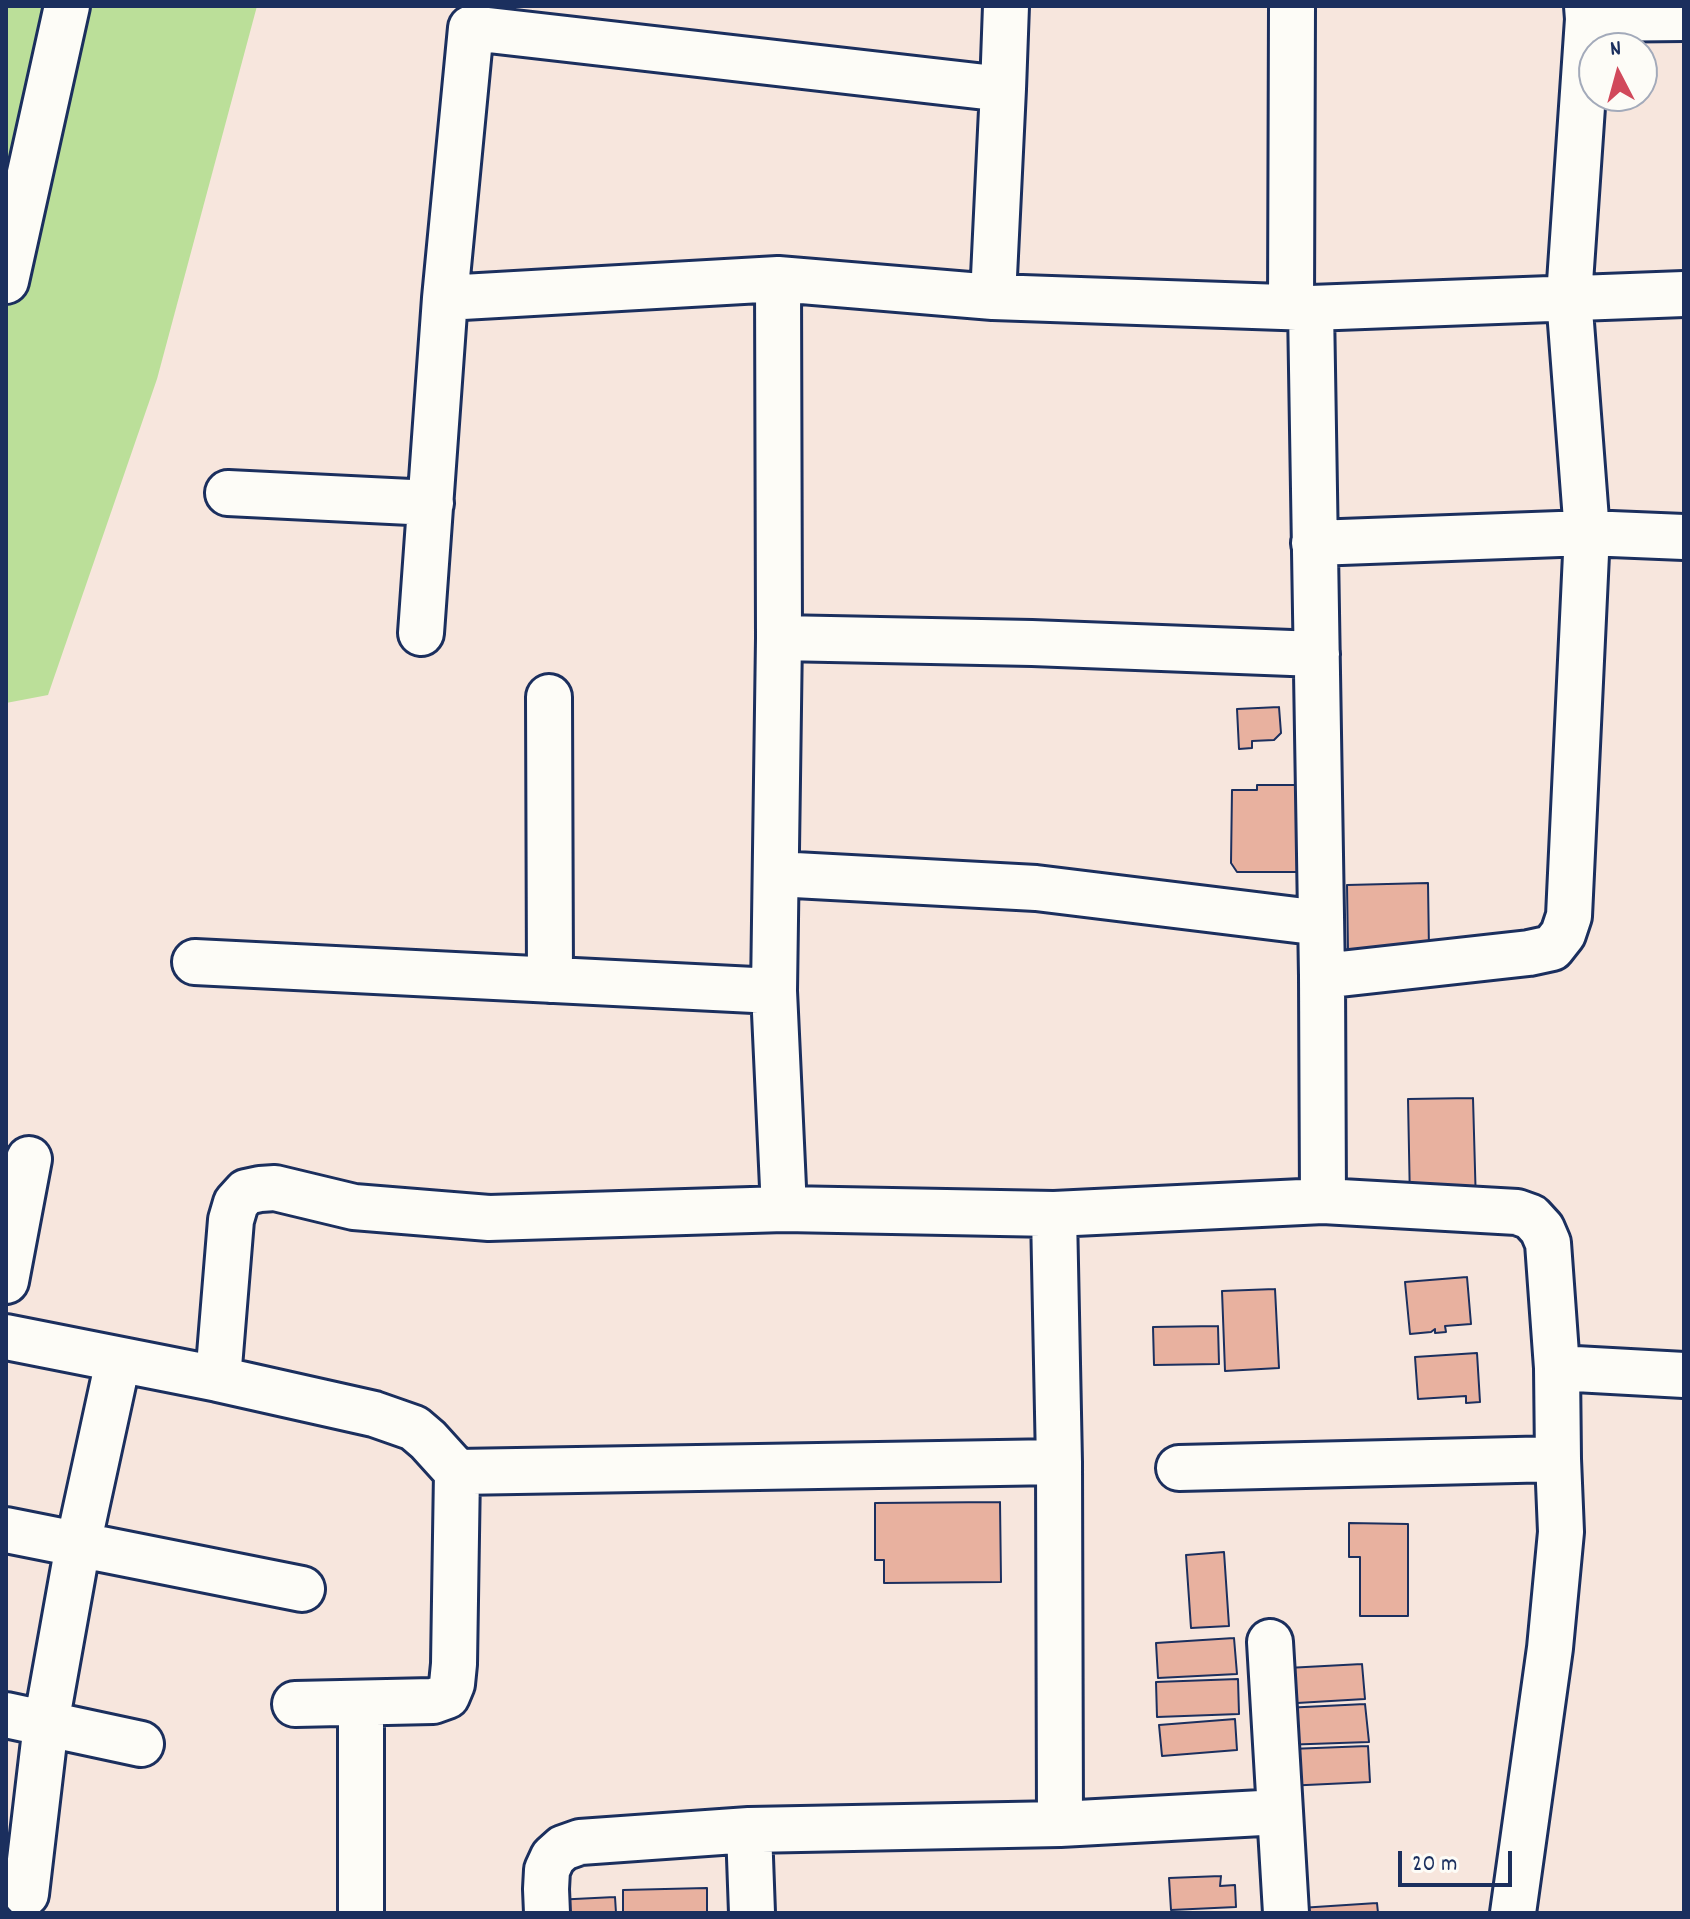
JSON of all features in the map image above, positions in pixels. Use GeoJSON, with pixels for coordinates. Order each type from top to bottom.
{"type":"FeatureCollection","features":[{"type":"Feature","properties":{"kind":"street"},"geometry":{"type":"LineString","coordinates":[[6,281],[67,6]]}},
{"type":"Feature","properties":{"kind":"street"},"geometry":{"type":"LineString","coordinates":[[993,297],[1006,6]]}},
{"type":"Feature","properties":{"kind":"street"},"geometry":{"type":"LineString","coordinates":[[1292,6],[1301,308],[1317,654],[1323,1201]]}},
{"type":"Feature","properties":{"kind":"street"},"geometry":{"type":"LineString","coordinates":[[1322,976],[1529,953],[1552,948],[1563,934],[1569,916],[1587,533],[1569,297],[1587,12],[1684,18]]}},
{"type":"Feature","properties":{"kind":"street"},"geometry":{"type":"LineString","coordinates":[[421,633],[445,298],[471,17],[1003,89]]}},
{"type":"Feature","properties":{"kind":"street"},"geometry":{"type":"LineString","coordinates":[[445,298],[778,279],[993,297],[1301,308],[1684,294]]}},
{"type":"Feature","properties":{"kind":"street"},"geometry":{"type":"LineString","coordinates":[[778,279],[779,638],[774,991],[784,1209]]}},
{"type":"Feature","properties":{"kind":"street"},"geometry":{"type":"LineString","coordinates":[[228,493],[431,503]]}},
{"type":"Feature","properties":{"kind":"street"},"geometry":{"type":"LineString","coordinates":[[1314,543],[1587,533],[1684,537]]}},
{"type":"Feature","properties":{"kind":"street"},"geometry":{"type":"LineString","coordinates":[[779,638],[1032,643],[1317,654]]}},
{"type":"Feature","properties":{"kind":"street"},"geometry":{"type":"LineString","coordinates":[[549,697],[550,980]]}},
{"type":"Feature","properties":{"kind":"street"},"geometry":{"type":"LineString","coordinates":[[776,874],[1036,888],[1321,923]]}},
{"type":"Feature","properties":{"kind":"street"},"geometry":{"type":"LineString","coordinates":[[195,962],[774,991]]}},
{"type":"Feature","properties":{"kind":"street"},"geometry":{"type":"LineString","coordinates":[[6,1281],[29,1159]]}},
{"type":"Feature","properties":{"kind":"street"},"geometry":{"type":"LineString","coordinates":[[218,1379],[231,1220],[236,1203],[246,1192],[260,1189],[275,1188],[354,1207],[489,1218],[784,1209],[1054,1214],[1323,1201],[1517,1212],[1531,1217],[1542,1229],[1548,1243],[1557,1368],[1561,1532],[1550,1648],[1513,1913]]}},
{"type":"Feature","properties":{"kind":"street"},"geometry":{"type":"LineString","coordinates":[[1054,1214],[1059,1462],[1060,1824]]}},
{"type":"Feature","properties":{"kind":"street"},"geometry":{"type":"LineString","coordinates":[[6,1337],[374,1414],[414,1428],[457,1472],[454,1664],[447,1696],[433,1701],[295,1704]]}},
{"type":"Feature","properties":{"kind":"street"},"geometry":{"type":"LineString","coordinates":[[26,1894],[26,1720],[78,1545],[118,1361]]}},
{"type":"Feature","properties":{"kind":"street"},"geometry":{"type":"LineString","coordinates":[[1557,1368],[1684,1375]]}},
{"type":"Feature","properties":{"kind":"street"},"geometry":{"type":"LineString","coordinates":[[1179,1468],[1558,1459]]}},
{"type":"Feature","properties":{"kind":"street"},"geometry":{"type":"LineString","coordinates":[[457,1472],[1059,1462]]}},
{"type":"Feature","properties":{"kind":"street"},"geometry":{"type":"LineString","coordinates":[[6,1530],[302,1589]]}},
{"type":"Feature","properties":{"kind":"street"},"geometry":{"type":"LineString","coordinates":[[1270,1642],[1286,1913]]}},
{"type":"Feature","properties":{"kind":"street"},"geometry":{"type":"LineString","coordinates":[[361,1703],[361,1913]]}},
{"type":"Feature","properties":{"kind":"street"},"geometry":{"type":"LineString","coordinates":[[26,1720],[141,1744]]}},
{"type":"Feature","properties":{"kind":"street"},"geometry":{"type":"LineString","coordinates":[[547,1913],[547,1870],[553,1857],[563,1848],[580,1842],[749,1830],[1060,1824],[1280,1812]]}},
{"type":"Feature","properties":{"kind":"street"},"geometry":{"type":"LineString","coordinates":[[749,1830],[752,1913]]}},
{"type":"Feature","properties":{"kind":"green space"},"geometry":{"type":"Polygon","coordinates":[[[6,6],[257,6],[157,379],[48,695],[6,703],[6,6]]]}},
{"type":"Feature","properties":{"kind":"building"},"geometry":{"type":"Polygon","coordinates":[[[1279,707],[1281,733],[1274,740],[1252,741],[1252,748],[1239,749],[1237,709],[1279,707]]]}},
{"type":"Feature","properties":{"kind":"building"},"geometry":{"type":"Polygon","coordinates":[[[1257,785],[1300,785],[1299,872],[1237,872],[1231,863],[1232,790],[1257,790],[1257,785]]]}},
{"type":"Feature","properties":{"kind":"building"},"geometry":{"type":"Polygon","coordinates":[[[1428,883],[1429,950],[1348,952],[1347,885],[1428,883]]]}},
{"type":"Feature","properties":{"kind":"building"},"geometry":{"type":"Polygon","coordinates":[[[1473,1098],[1476,1205],[1410,1202],[1408,1099],[1473,1098]]]}},
{"type":"Feature","properties":{"kind":"building"},"geometry":{"type":"Polygon","coordinates":[[[1467,1277],[1471,1324],[1445,1326],[1446,1332],[1435,1333],[1435,1329],[1410,1334],[1405,1282],[1467,1277]]]}},
{"type":"Feature","properties":{"kind":"building"},"geometry":{"type":"Polygon","coordinates":[[[1275,1289],[1279,1368],[1225,1371],[1222,1291],[1275,1289]]]}},
{"type":"Feature","properties":{"kind":"building"},"geometry":{"type":"Polygon","coordinates":[[[1218,1326],[1219,1364],[1154,1365],[1153,1327],[1218,1326]]]}},
{"type":"Feature","properties":{"kind":"building"},"geometry":{"type":"Polygon","coordinates":[[[1477,1353],[1480,1402],[1466,1403],[1466,1396],[1418,1399],[1415,1357],[1477,1353]]]}},
{"type":"Feature","properties":{"kind":"building"},"geometry":{"type":"Polygon","coordinates":[[[1000,1502],[1001,1582],[884,1583],[884,1560],[875,1560],[875,1503],[1000,1502]]]}},
{"type":"Feature","properties":{"kind":"building"},"geometry":{"type":"Polygon","coordinates":[[[1349,1523],[1408,1524],[1408,1616],[1360,1616],[1360,1557],[1349,1557],[1349,1523]]]}},
{"type":"Feature","properties":{"kind":"building"},"geometry":{"type":"Polygon","coordinates":[[[1224,1552],[1229,1626],[1191,1628],[1186,1555],[1224,1552]]]}},
{"type":"Feature","properties":{"kind":"building"},"geometry":{"type":"Polygon","coordinates":[[[1234,1638],[1237,1674],[1158,1678],[1156,1643],[1234,1638]]]}},
{"type":"Feature","properties":{"kind":"building"},"geometry":{"type":"Polygon","coordinates":[[[1362,1664],[1365,1699],[1280,1704],[1287,1668],[1362,1664]]]}},
{"type":"Feature","properties":{"kind":"building"},"geometry":{"type":"Polygon","coordinates":[[[1238,1679],[1239,1714],[1157,1717],[1156,1682],[1238,1679]]]}},
{"type":"Feature","properties":{"kind":"building"},"geometry":{"type":"Polygon","coordinates":[[[1365,1704],[1369,1742],[1281,1745],[1284,1708],[1365,1704]]]}},
{"type":"Feature","properties":{"kind":"building"},"geometry":{"type":"Polygon","coordinates":[[[1235,1719],[1237,1750],[1162,1756],[1159,1725],[1235,1719]]]}},
{"type":"Feature","properties":{"kind":"building"},"geometry":{"type":"Polygon","coordinates":[[[1368,1746],[1370,1782],[1285,1786],[1290,1749],[1368,1746]]]}},
{"type":"Feature","properties":{"kind":"building"},"geometry":{"type":"Polygon","coordinates":[[[1221,1876],[1220,1886],[1235,1885],[1236,1907],[1171,1910],[1169,1878],[1221,1876]]]}},
{"type":"Feature","properties":{"kind":"building"},"geometry":{"type":"Polygon","coordinates":[[[707,1888],[707,1913],[623,1913],[623,1890],[707,1888]]]}},
{"type":"Feature","properties":{"kind":"building"},"geometry":{"type":"Polygon","coordinates":[[[615,1897],[616,1913],[554,1913],[554,1900],[615,1897]]]}},
{"type":"Feature","properties":{"kind":"building"},"geometry":{"type":"Polygon","coordinates":[[[1377,1903],[1378,1913],[1301,1913],[1300,1908],[1377,1903]]]}}]}
